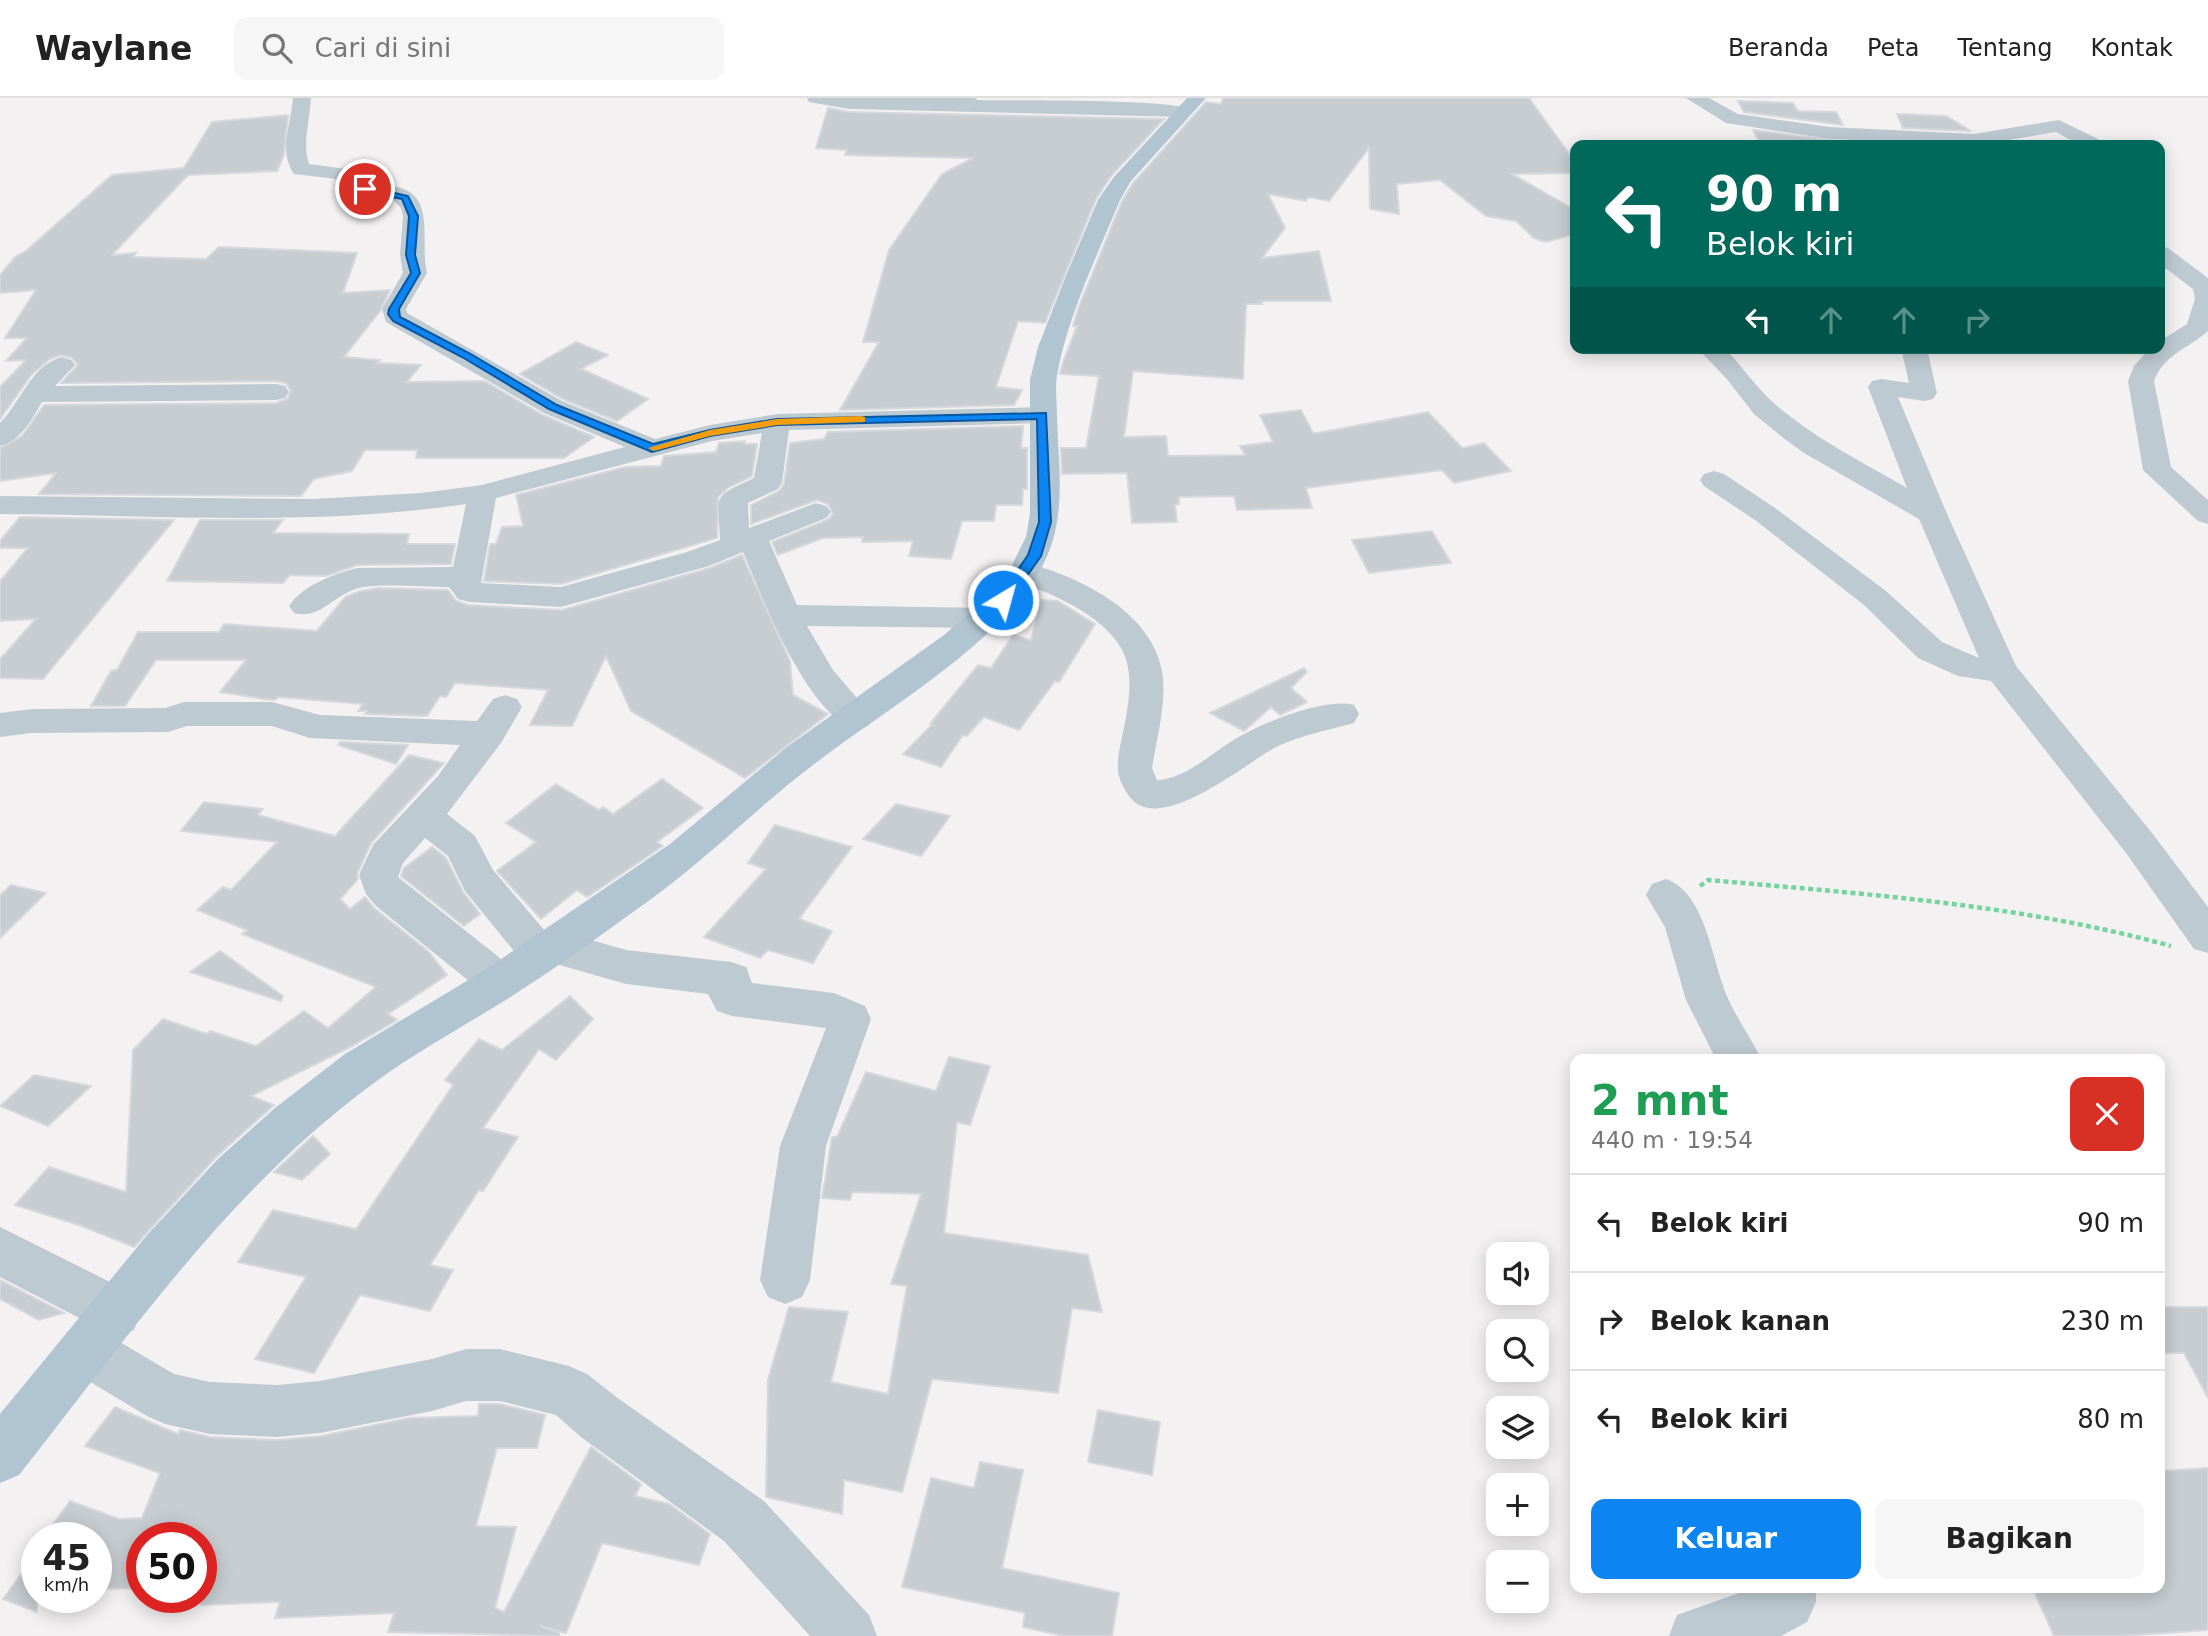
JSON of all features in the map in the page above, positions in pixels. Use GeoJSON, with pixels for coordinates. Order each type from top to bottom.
{"type":"FeatureCollection","features":[{"type":"Feature","properties":{"kind":"main road"},"geometry":{"type":"LineString","coordinates":[[0,1456],[165,1251],[234,1174],[291,1122],[360,1068],[500,982],[674,861],[791,762],[856,717],[987,618],[1034,556],[1045,522],[1042,415],[1044,380],[1052,347],[1109,200],[1123,178],[1190,104]]}},
{"type":"Feature","properties":{"kind":"street"},"geometry":{"type":"LineString","coordinates":[[302,98],[300,127],[294,149],[301,170],[349,174],[354,176],[358,187],[400,195],[411,206],[414,216],[411,255],[415,273],[394,309],[394,317],[553,407],[652,448]]}},
{"type":"Feature","properties":{"kind":"street"},"geometry":{"type":"LineString","coordinates":[[816,98],[849,103],[968,102],[1094,109],[1190,104]]}},
{"type":"Feature","properties":{"kind":"street"},"geometry":{"type":"LineString","coordinates":[[1695,98],[1733,119],[1830,133],[1974,140],[2059,126],[2086,140]]}},
{"type":"Feature","properties":{"kind":"street"},"geometry":{"type":"LineString","coordinates":[[2165,257],[2204,286],[2207,299],[2198,328],[2165,348]]}},
{"type":"Feature","properties":{"kind":"street"},"geometry":{"type":"LineString","coordinates":[[1715,354],[1735,373],[1763,408],[1803,439],[1932,514]]}},
{"type":"Feature","properties":{"kind":"street"},"geometry":{"type":"LineString","coordinates":[[1915,354],[1924,393],[1881,387],[1932,514],[2001,671],[2131,833],[2194,943]]}},
{"type":"Feature","properties":{"kind":"street"},"geometry":{"type":"LineString","coordinates":[[2158,354],[2147,366],[2141,381],[2148,408],[2157,470],[2208,515]]}},
{"type":"Feature","properties":{"kind":"street"},"geometry":{"type":"LineString","coordinates":[[0,438],[19,419],[33,394],[62,365]]}},
{"type":"Feature","properties":{"kind":"street"},"geometry":{"type":"LineString","coordinates":[[33,394],[276,392]]}},
{"type":"Feature","properties":{"kind":"street"},"geometry":{"type":"LineString","coordinates":[[0,505],[361,507],[421,502],[483,493],[710,433],[777,422],[1042,415]]}},
{"type":"Feature","properties":{"kind":"street"},"geometry":{"type":"LineString","coordinates":[[777,422],[768,483],[733,499],[744,541],[816,672],[833,696],[856,717]]}},
{"type":"Feature","properties":{"kind":"street"},"geometry":{"type":"LineString","coordinates":[[1714,480],[1765,514],[1875,598],[1930,650],[1970,668],[2001,671]]}},
{"type":"Feature","properties":{"kind":"street"},"geometry":{"type":"LineString","coordinates":[[483,493],[465,578],[464,588],[469,592],[561,597],[680,565],[816,512]]}},
{"type":"Feature","properties":{"kind":"street"},"geometry":{"type":"LineString","coordinates":[[1024,572],[1084,597],[1125,631],[1139,648],[1145,674],[1135,768],[1138,782],[1147,794],[1166,796],[1194,783],[1260,740],[1293,726],[1342,714]]}},
{"type":"Feature","properties":{"kind":"street"},"geometry":{"type":"LineString","coordinates":[[305,606],[333,587],[357,578],[465,578]]}},
{"type":"Feature","properties":{"kind":"street"},"geometry":{"type":"LineString","coordinates":[[787,615],[987,618]]}},
{"type":"Feature","properties":{"kind":"street"},"geometry":{"type":"LineString","coordinates":[[0,725],[32,721],[168,720],[184,714],[244,713],[287,716],[310,726],[320,727],[497,721],[451,785],[387,855],[379,869],[380,883],[390,895],[500,982]]}},
{"type":"Feature","properties":{"kind":"street"},"geometry":{"type":"LineString","coordinates":[[424,816],[462,846],[479,880],[547,950],[626,967],[731,979],[729,993],[732,998],[834,1011],[850,1019],[803,1146],[785,1280]]}},
{"type":"Feature","properties":{"kind":"street"},"geometry":{"type":"LineString","coordinates":[[1670,900],[1684,924],[1707,1000],[1736,1054]]}},
{"type":"Feature","properties":{"kind":"street"},"geometry":{"type":"LineString","coordinates":[[0,1251],[51,1276],[165,1398],[210,1408],[277,1411],[320,1407],[432,1385],[466,1375],[500,1375],[569,1392],[600,1418],[744,1521],[848,1636]]}},
{"type":"Feature","properties":{"kind":"street"},"geometry":{"type":"LineString","coordinates":[[1698,1636],[1751,1621],[1787,1602],[1788,1593]]}},
{"type":"Feature","properties":{"kind":"path"},"geometry":{"type":"LineString","coordinates":[[1670,900],[1708,880],[1950,901],[2194,943]]}},
{"type":"Feature","properties":{"kind":"building"},"geometry":{"type":"Polygon","coordinates":[[[1223,98],[1529,98],[1570,155],[1570,173],[1512,174],[1570,207],[1570,235],[1546,242],[1534,238],[1516,221],[1486,216],[1440,180],[1397,184],[1399,214],[1370,209],[1369,148],[1329,201],[1308,197],[1306,201],[1268,194],[1285,228],[1262,258],[1319,251],[1331,301],[1261,301],[1262,304],[1246,304],[1243,379],[1133,371],[1124,437],[1166,436],[1168,456],[1245,455],[1240,446],[1273,442],[1260,415],[1301,410],[1313,433],[1318,433],[1428,412],[1462,448],[1484,443],[1511,471],[1454,483],[1442,470],[1306,488],[1312,508],[1237,510],[1234,496],[1179,497],[1179,504],[1175,505],[1177,522],[1132,523],[1127,473],[1062,474],[1061,448],[1086,448],[1099,376],[1060,374],[1077,326],[1073,326],[1078,309],[1122,201],[1133,183],[1206,102],[1221,104],[1223,98]]]}},
{"type":"Feature","properties":{"kind":"building"},"geometry":{"type":"Polygon","coordinates":[[[1738,101],[1793,103],[1798,111],[1836,112],[1843,125],[1744,112],[1738,101]]]}},
{"type":"Feature","properties":{"kind":"building"},"geometry":{"type":"Polygon","coordinates":[[[828,108],[849,112],[1164,119],[1111,176],[1096,199],[1045,323],[1018,321],[996,387],[1022,390],[1014,405],[840,410],[879,342],[863,342],[889,250],[942,174],[973,158],[845,155],[847,150],[816,148],[828,108]]]}},
{"type":"Feature","properties":{"kind":"building"},"geometry":{"type":"Polygon","coordinates":[[[1897,114],[1946,116],[1971,131],[1903,128],[1897,114]]]}},
{"type":"Feature","properties":{"kind":"building"},"geometry":{"type":"Polygon","coordinates":[[[288,115],[284,155],[277,171],[188,175],[112,255],[136,253],[133,257],[206,259],[219,247],[357,253],[343,293],[390,290],[380,311],[344,357],[380,360],[377,363],[421,365],[407,382],[484,381],[543,415],[594,437],[564,458],[416,458],[417,450],[365,450],[352,471],[314,479],[301,496],[39,494],[56,473],[0,481],[0,448],[22,436],[44,405],[276,403],[287,399],[291,391],[286,383],[276,381],[61,383],[78,365],[72,358],[61,355],[50,359],[32,374],[0,419],[0,387],[26,360],[6,361],[27,338],[5,338],[36,290],[0,293],[0,275],[15,257],[27,250],[112,175],[184,168],[212,122],[288,115]]]}},
{"type":"Feature","properties":{"kind":"building"},"geometry":{"type":"Polygon","coordinates":[[[1753,130],[1830,140],[1758,140],[1753,130]]]}},
{"type":"Feature","properties":{"kind":"building"},"geometry":{"type":"Polygon","coordinates":[[[576,342],[608,355],[581,369],[648,399],[617,421],[563,399],[520,374],[576,342]]]}},
{"type":"Feature","properties":{"kind":"building"},"geometry":{"type":"Polygon","coordinates":[[[1023,426],[1021,448],[1027,448],[1027,489],[1023,489],[1022,505],[996,505],[994,521],[962,521],[951,559],[909,556],[913,541],[862,542],[863,537],[823,538],[778,555],[772,542],[827,520],[833,514],[828,504],[817,500],[751,524],[751,505],[779,491],[784,484],[790,443],[824,439],[828,432],[1023,426]]]}},
{"type":"Feature","properties":{"kind":"building"},"geometry":{"type":"Polygon","coordinates":[[[745,441],[745,444],[757,444],[752,476],[729,487],[718,497],[717,538],[561,584],[484,581],[490,544],[496,544],[502,527],[523,526],[516,495],[625,467],[661,466],[664,456],[716,452],[719,443],[745,441]]]}},
{"type":"Feature","properties":{"kind":"building"},"geometry":{"type":"Polygon","coordinates":[[[20,517],[174,520],[43,679],[0,678],[0,659],[36,619],[0,621],[0,581],[28,548],[0,548],[0,541],[20,517]]]}},
{"type":"Feature","properties":{"kind":"building"},"geometry":{"type":"Polygon","coordinates":[[[200,520],[283,520],[273,533],[409,534],[407,544],[455,544],[451,564],[357,565],[326,576],[290,575],[283,583],[167,581],[200,520]]]}},
{"type":"Feature","properties":{"kind":"building"},"geometry":{"type":"Polygon","coordinates":[[[1432,531],[1451,563],[1369,573],[1352,540],[1432,531]]]}},
{"type":"Feature","properties":{"kind":"building"},"geometry":{"type":"Polygon","coordinates":[[[742,555],[790,661],[793,695],[828,714],[745,778],[631,711],[606,656],[572,726],[530,725],[548,690],[455,683],[446,697],[440,696],[427,716],[365,714],[367,711],[358,711],[363,704],[278,697],[275,700],[263,699],[220,692],[246,660],[156,660],[125,706],[91,706],[111,671],[117,670],[138,632],[219,632],[224,624],[317,631],[345,597],[379,588],[448,590],[456,601],[468,605],[562,610],[710,568],[742,555]]]}},
{"type":"Feature","properties":{"kind":"building"},"geometry":{"type":"Polygon","coordinates":[[[1041,600],[1058,601],[1095,624],[1059,682],[1055,681],[1019,730],[984,717],[967,736],[963,735],[941,767],[903,754],[932,725],[930,724],[978,665],[991,668],[1013,635],[1031,640],[1041,600]]]}},
{"type":"Feature","properties":{"kind":"building"},"geometry":{"type":"Polygon","coordinates":[[[1304,668],[1307,672],[1291,688],[1307,702],[1280,715],[1271,707],[1244,731],[1210,713],[1304,668]]]}},
{"type":"Feature","properties":{"kind":"building"},"geometry":{"type":"Polygon","coordinates":[[[340,742],[408,745],[396,764],[338,745],[340,742]]]}},
{"type":"Feature","properties":{"kind":"building"},"geometry":{"type":"Polygon","coordinates":[[[409,755],[444,763],[371,843],[357,874],[358,879],[340,899],[350,909],[365,897],[374,908],[429,952],[447,975],[388,1014],[397,1020],[352,1046],[251,1096],[274,1105],[216,1157],[134,1247],[79,1225],[15,1205],[49,1167],[126,1192],[133,1050],[163,1019],[207,1034],[210,1031],[256,1046],[304,1011],[328,1028],[376,987],[242,934],[247,930],[197,910],[223,887],[231,890],[277,842],[181,831],[204,802],[263,809],[258,815],[335,836],[409,755]]]}},
{"type":"Feature","properties":{"kind":"building"},"geometry":{"type":"Polygon","coordinates":[[[662,779],[703,808],[657,842],[663,846],[587,897],[577,890],[541,919],[497,871],[536,842],[506,823],[556,784],[599,810],[603,807],[613,814],[662,779]]]}},
{"type":"Feature","properties":{"kind":"building"},"geometry":{"type":"Polygon","coordinates":[[[896,804],[950,816],[921,856],[863,839],[896,804]]]}},
{"type":"Feature","properties":{"kind":"building"},"geometry":{"type":"Polygon","coordinates":[[[775,825],[852,847],[799,919],[832,931],[813,963],[768,950],[760,958],[704,937],[766,869],[748,863],[775,825]]]}},
{"type":"Feature","properties":{"kind":"building"},"geometry":{"type":"Polygon","coordinates":[[[432,847],[446,858],[463,892],[480,914],[464,926],[401,876],[404,868],[432,847]]]}},
{"type":"Feature","properties":{"kind":"building"},"geometry":{"type":"Polygon","coordinates":[[[11,885],[46,893],[0,938],[0,895],[11,885]]]}},
{"type":"Feature","properties":{"kind":"building"},"geometry":{"type":"Polygon","coordinates":[[[220,951],[283,996],[281,1001],[190,972],[220,951]]]}},
{"type":"Feature","properties":{"kind":"building"},"geometry":{"type":"Polygon","coordinates":[[[570,996],[593,1019],[556,1060],[539,1049],[483,1128],[518,1137],[483,1191],[479,1190],[430,1265],[453,1270],[430,1311],[360,1295],[314,1373],[255,1359],[306,1277],[238,1262],[273,1210],[356,1229],[453,1085],[445,1080],[479,1039],[502,1050],[570,996]]]}},
{"type":"Feature","properties":{"kind":"building"},"geometry":{"type":"Polygon","coordinates":[[[949,1057],[990,1066],[970,1125],[957,1122],[944,1233],[1088,1255],[1102,1312],[1072,1308],[1058,1393],[932,1379],[902,1492],[844,1480],[842,1514],[766,1497],[768,1380],[789,1307],[848,1312],[831,1382],[888,1394],[907,1286],[891,1284],[921,1194],[852,1192],[850,1200],[822,1198],[832,1137],[837,1137],[866,1072],[936,1091],[949,1057]]]}},
{"type":"Feature","properties":{"kind":"building"},"geometry":{"type":"Polygon","coordinates":[[[34,1075],[91,1086],[48,1126],[0,1106],[34,1075]]]}},
{"type":"Feature","properties":{"kind":"building"},"geometry":{"type":"Polygon","coordinates":[[[313,1136],[330,1154],[302,1180],[274,1172],[313,1136]]]}},
{"type":"Feature","properties":{"kind":"building"},"geometry":{"type":"Polygon","coordinates":[[[0,1280],[64,1313],[39,1320],[0,1299],[0,1280]]]}},
{"type":"Feature","properties":{"kind":"building"},"geometry":{"type":"Polygon","coordinates":[[[2165,1307],[2208,1307],[2208,1398],[2184,1353],[2165,1353],[2165,1307]]]}},
{"type":"Feature","properties":{"kind":"building"},"geometry":{"type":"Polygon","coordinates":[[[479,1404],[500,1404],[545,1415],[537,1448],[497,1448],[476,1526],[516,1527],[495,1608],[504,1612],[591,1447],[641,1484],[635,1496],[669,1504],[710,1534],[699,1565],[602,1543],[566,1633],[540,1626],[559,1633],[559,1636],[388,1632],[394,1613],[275,1618],[280,1602],[217,1604],[217,1522],[126,1522],[126,1588],[112,1589],[112,1522],[55,1522],[70,1501],[119,1519],[142,1518],[160,1473],[85,1446],[115,1407],[178,1434],[180,1430],[210,1437],[277,1440],[321,1436],[409,1418],[478,1416],[479,1404]]]}},
{"type":"Feature","properties":{"kind":"building"},"geometry":{"type":"Polygon","coordinates":[[[1098,1410],[1160,1422],[1152,1475],[1088,1462],[1098,1410]]]}},
{"type":"Feature","properties":{"kind":"building"},"geometry":{"type":"Polygon","coordinates":[[[980,1462],[1023,1470],[1002,1568],[1119,1593],[1112,1636],[1064,1636],[1023,1627],[1025,1613],[902,1587],[931,1478],[974,1488],[980,1462]]]}},
{"type":"Feature","properties":{"kind":"building"},"geometry":{"type":"Polygon","coordinates":[[[2208,1468],[2208,1630],[2120,1636],[2054,1636],[2035,1593],[2165,1593],[2165,1471],[2208,1468]]]}},
{"type":"Feature","properties":{"kind":"building"},"geometry":{"type":"Polygon","coordinates":[[[21,1574],[21,1606],[3,1599],[21,1574]]]}},
{"type":"Feature","properties":{"kind":"slow traffic"},"geometry":{"type":"LineString","coordinates":[[654,448],[710,433],[777,422],[861,420]]}},
{"type":"Feature","properties":{"kind":"route"},"geometry":{"type":"LineString","coordinates":[[365,189],[400,195],[411,206],[414,216],[411,255],[415,273],[394,309],[393,314],[397,319],[466,355],[553,407],[652,448],[710,433],[777,422],[1042,415],[1045,522],[1034,556],[1003,600]]}}]}
